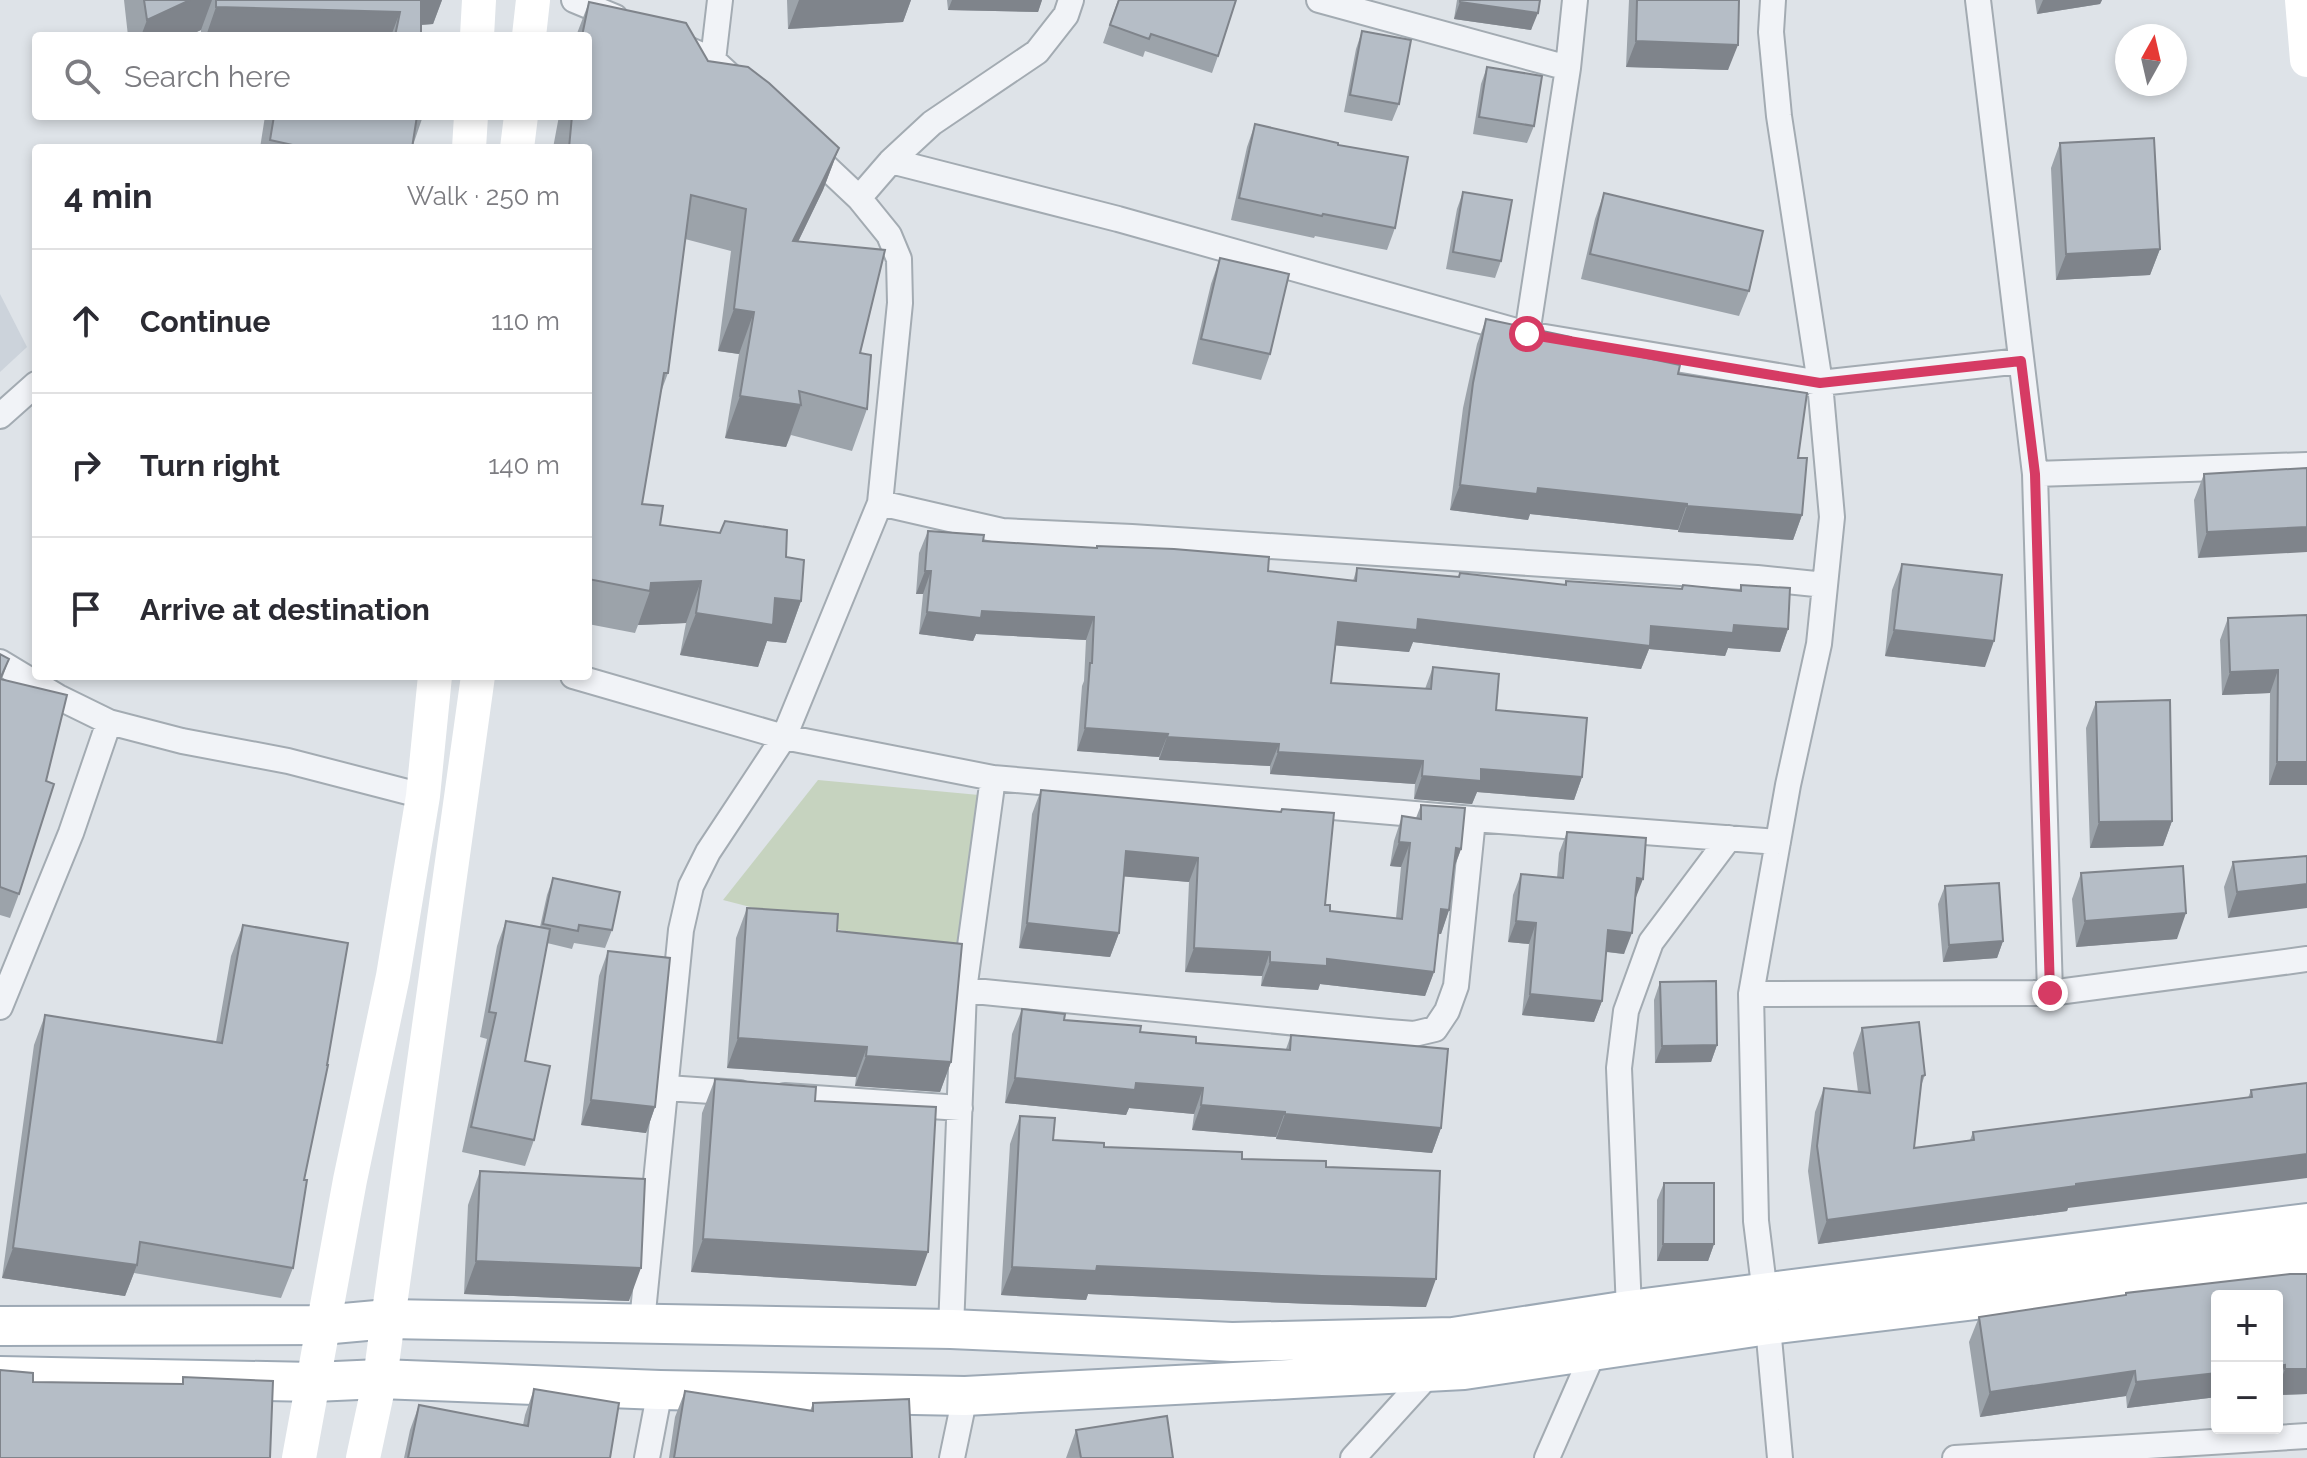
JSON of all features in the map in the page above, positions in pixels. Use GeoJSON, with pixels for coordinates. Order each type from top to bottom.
{"type":"FeatureCollection","features":[{"type":"Feature","properties":{"kind":"main road"},"geometry":{"type":"LineString","coordinates":[[477,32],[479,0]]}},
{"type":"Feature","properties":{"kind":"main road"},"geometry":{"type":"LineString","coordinates":[[529,32],[533,0]]}},
{"type":"Feature","properties":{"kind":"main road"},"geometry":{"type":"LineString","coordinates":[[2302,0],[2307,60]]}},
{"type":"Feature","properties":{"kind":"main road"},"geometry":{"type":"LineString","coordinates":[[469,144],[471,120]]}},
{"type":"Feature","properties":{"kind":"main road"},"geometry":{"type":"LineString","coordinates":[[518,144],[520,120]]}},
{"type":"Feature","properties":{"kind":"main road"},"geometry":{"type":"LineString","coordinates":[[299,1458],[322,1325],[393,976],[423,796],[435,680]]}},
{"type":"Feature","properties":{"kind":"main road"},"geometry":{"type":"LineString","coordinates":[[363,1458],[380,1379],[477,680]]}},
{"type":"Feature","properties":{"kind":"main road"},"geometry":{"type":"LineString","coordinates":[[0,1376],[314,1382],[380,1379],[660,1390],[965,1396],[1464,1370],[1594,1351],[1767,1309],[2307,1223]]}},
{"type":"Feature","properties":{"kind":"main road"},"geometry":{"type":"LineString","coordinates":[[0,1326],[322,1325],[388,1319],[951,1329],[1232,1342],[1453,1337],[1629,1310],[1767,1309],[2307,1260]]}},
{"type":"Feature","properties":{"kind":"street"},"geometry":{"type":"LineString","coordinates":[[574,0],[630,24]]}},
{"type":"Feature","properties":{"kind":"street"},"geometry":{"type":"LineString","coordinates":[[713,60],[720,0]]}},
{"type":"Feature","properties":{"kind":"street"},"geometry":{"type":"LineString","coordinates":[[859,198],[891,161],[932,123],[1037,52],[1066,15],[1071,0]]}},
{"type":"Feature","properties":{"kind":"street"},"geometry":{"type":"LineString","coordinates":[[1319,0],[1568,68]]}},
{"type":"Feature","properties":{"kind":"street"},"geometry":{"type":"LineString","coordinates":[[1527,334],[1568,68],[1575,0]]}},
{"type":"Feature","properties":{"kind":"street"},"geometry":{"type":"LineString","coordinates":[[1773,0],[1771,32],[1779,116],[1820,383],[1832,517],[1819,644],[1778,842],[1751,994],[1756,1221],[1780,1458]]}},
{"type":"Feature","properties":{"kind":"street"},"geometry":{"type":"LineString","coordinates":[[1978,0],[2035,474],[2050,993]]}},
{"type":"Feature","properties":{"kind":"street"},"geometry":{"type":"LineString","coordinates":[[658,36],[713,60],[758,103]]}},
{"type":"Feature","properties":{"kind":"street"},"geometry":{"type":"LineString","coordinates":[[642,1322],[681,930],[691,886],[708,852],[784,737],[880,503],[900,303],[899,259],[889,235],[859,198],[792,135]]}},
{"type":"Feature","properties":{"kind":"street"},"geometry":{"type":"LineString","coordinates":[[891,161],[1118,219],[1527,334],[1820,383],[2021,361]]}},
{"type":"Feature","properties":{"kind":"street"},"geometry":{"type":"LineString","coordinates":[[0,416],[32,388]]}},
{"type":"Feature","properties":{"kind":"street"},"geometry":{"type":"LineString","coordinates":[[2035,474],[2307,465]]}},
{"type":"Feature","properties":{"kind":"street"},"geometry":{"type":"LineString","coordinates":[[880,503],[1002,531],[1710,575],[1825,585]]}},
{"type":"Feature","properties":{"kind":"street"},"geometry":{"type":"LineString","coordinates":[[0,662],[58,697],[109,722],[182,741],[288,761],[423,796]]}},
{"type":"Feature","properties":{"kind":"street"},"geometry":{"type":"LineString","coordinates":[[587,680],[784,737],[993,778],[1778,842]]}},
{"type":"Feature","properties":{"kind":"street"},"geometry":{"type":"LineString","coordinates":[[0,1007],[71,833],[109,722]]}},
{"type":"Feature","properties":{"kind":"street"},"geometry":{"type":"LineString","coordinates":[[951,1329],[964,990],[993,778]]}},
{"type":"Feature","properties":{"kind":"street"},"geometry":{"type":"LineString","coordinates":[[964,990],[1388,1032],[1414,1034],[1435,1029],[1447,1011],[1456,986],[1473,819]]}},
{"type":"Feature","properties":{"kind":"street"},"geometry":{"type":"LineString","coordinates":[[1629,1310],[1619,1068],[1626,1011],[1651,942],[1729,838]]}},
{"type":"Feature","properties":{"kind":"street"},"geometry":{"type":"LineString","coordinates":[[1751,994],[2050,993],[2307,959]]}},
{"type":"Feature","properties":{"kind":"street"},"geometry":{"type":"LineString","coordinates":[[667,1088],[960,1108]]}},
{"type":"Feature","properties":{"kind":"street"},"geometry":{"type":"LineString","coordinates":[[1547,1458],[1594,1351]]}},
{"type":"Feature","properties":{"kind":"street"},"geometry":{"type":"LineString","coordinates":[[1353,1458],[1431,1372]]}},
{"type":"Feature","properties":{"kind":"street"},"geometry":{"type":"LineString","coordinates":[[647,1458],[660,1390]]}},
{"type":"Feature","properties":{"kind":"street"},"geometry":{"type":"LineString","coordinates":[[952,1458],[965,1396]]}},
{"type":"Feature","properties":{"kind":"street"},"geometry":{"type":"LineString","coordinates":[[1955,1458],[2089,1454],[2307,1436]]}},
{"type":"Feature","properties":{"kind":"shaded area"},"geometry":{"type":"Polygon","coordinates":[[[0,294],[27,347],[0,372],[0,294]]]}},
{"type":"Feature","properties":{"kind":"green space"},"geometry":{"type":"Polygon","coordinates":[[[818,780],[979,795],[956,959],[723,900],[818,780]]]}},
{"type":"Feature","properties":{"kind":"building"},"geometry":{"type":"Polygon","coordinates":[[[144,0],[190,0],[147,20],[144,0]]]}},
{"type":"Feature","properties":{"kind":"building"},"geometry":{"type":"Polygon","coordinates":[[[216,0],[421,0],[421,32],[396,32],[400,12],[216,7],[216,0]]]}},
{"type":"Feature","properties":{"kind":"building"},"geometry":{"type":"Polygon","coordinates":[[[1119,0],[1236,0],[1218,56],[1151,34],[1149,39],[1110,25],[1119,0]]]}},
{"type":"Feature","properties":{"kind":"building"},"geometry":{"type":"Polygon","coordinates":[[[1460,0],[1540,0],[1538,13],[1460,0]]]}},
{"type":"Feature","properties":{"kind":"building"},"geometry":{"type":"Polygon","coordinates":[[[1637,0],[1739,0],[1738,45],[1636,41],[1637,0]]]}},
{"type":"Feature","properties":{"kind":"building"},"geometry":{"type":"Polygon","coordinates":[[[589,2],[686,23],[708,61],[748,67],[839,148],[793,241],[885,250],[860,353],[871,355],[867,409],[799,391],[801,405],[740,396],[754,312],[734,309],[746,209],[691,195],[668,373],[664,373],[642,504],[663,506],[660,525],[720,533],[725,521],[787,530],[786,557],[804,560],[801,601],[775,598],[773,625],[696,613],[701,581],[651,583],[650,591],[592,580],[592,144],[569,144],[572,120],[592,120],[592,32],[583,32],[589,2]]]}},
{"type":"Feature","properties":{"kind":"building"},"geometry":{"type":"Polygon","coordinates":[[[1362,31],[1411,40],[1399,104],[1350,95],[1362,31]]]}},
{"type":"Feature","properties":{"kind":"building"},"geometry":{"type":"Polygon","coordinates":[[[1487,67],[1542,76],[1534,126],[1479,117],[1487,67]]]}},
{"type":"Feature","properties":{"kind":"building"},"geometry":{"type":"Polygon","coordinates":[[[273,120],[416,120],[413,144],[288,144],[270,140],[273,120]]]}},
{"type":"Feature","properties":{"kind":"building"},"geometry":{"type":"Polygon","coordinates":[[[1255,124],[1338,145],[1408,157],[1395,228],[1239,198],[1255,124]]]}},
{"type":"Feature","properties":{"kind":"building"},"geometry":{"type":"Polygon","coordinates":[[[2154,138],[2160,249],[2066,254],[2060,143],[2154,138]]]}},
{"type":"Feature","properties":{"kind":"building"},"geometry":{"type":"Polygon","coordinates":[[[1463,192],[1512,200],[1501,261],[1453,252],[1463,192]]]}},
{"type":"Feature","properties":{"kind":"building"},"geometry":{"type":"Polygon","coordinates":[[[1604,193],[1763,231],[1749,291],[1590,254],[1604,193]]]}},
{"type":"Feature","properties":{"kind":"building"},"geometry":{"type":"Polygon","coordinates":[[[1220,258],[1289,274],[1270,354],[1201,339],[1220,258]]]}},
{"type":"Feature","properties":{"kind":"building"},"geometry":{"type":"Polygon","coordinates":[[[1486,319],[1571,337],[1570,342],[1680,365],[1678,374],[1807,393],[1798,458],[1807,458],[1802,515],[1687,506],[1538,488],[1537,494],[1460,485],[1473,383],[1486,319]]]}},
{"type":"Feature","properties":{"kind":"building"},"geometry":{"type":"Polygon","coordinates":[[[2307,468],[2307,527],[2207,532],[2204,474],[2307,468]]]}},
{"type":"Feature","properties":{"kind":"building"},"geometry":{"type":"Polygon","coordinates":[[[928,531],[984,535],[983,541],[1174,549],[1269,557],[1268,571],[1356,581],[1357,568],[1459,577],[1460,573],[1566,585],[1566,581],[1682,589],[1683,585],[1741,591],[1741,585],[1790,588],[1788,629],[1734,625],[1733,633],[1651,626],[1650,646],[1418,619],[1417,630],[1338,622],[1331,683],[1431,689],[1433,667],[1499,674],[1496,710],[1587,718],[1582,777],[1481,769],[1481,781],[1422,776],[1423,761],[1278,752],[1279,744],[1085,728],[1094,617],[982,611],[981,618],[927,612],[931,571],[925,571],[928,531]]]}},
{"type":"Feature","properties":{"kind":"building"},"geometry":{"type":"Polygon","coordinates":[[[1902,564],[2002,575],[1994,641],[1894,630],[1902,564]]]}},
{"type":"Feature","properties":{"kind":"building"},"geometry":{"type":"Polygon","coordinates":[[[2307,615],[2307,762],[2277,762],[2278,670],[2230,672],[2228,618],[2307,615]]]}},
{"type":"Feature","properties":{"kind":"building"},"geometry":{"type":"Polygon","coordinates":[[[0,654],[9,659],[0,679],[0,654]]]}},
{"type":"Feature","properties":{"kind":"building"},"geometry":{"type":"Polygon","coordinates":[[[0,679],[67,695],[46,781],[54,784],[19,894],[0,887],[0,679]]]}},
{"type":"Feature","properties":{"kind":"building"},"geometry":{"type":"Polygon","coordinates":[[[2170,700],[2172,821],[2099,822],[2096,702],[2170,700]]]}},
{"type":"Feature","properties":{"kind":"building"},"geometry":{"type":"Polygon","coordinates":[[[1041,790],[1281,812],[1282,809],[1334,813],[1325,905],[1330,905],[1330,911],[1402,919],[1410,843],[1399,842],[1402,816],[1421,819],[1421,805],[1465,808],[1461,849],[1456,848],[1449,910],[1441,909],[1434,972],[1327,959],[1327,966],[1270,962],[1270,952],[1194,948],[1198,858],[1126,851],[1119,933],[1027,923],[1041,790]]]}},
{"type":"Feature","properties":{"kind":"building"},"geometry":{"type":"Polygon","coordinates":[[[1567,832],[1646,838],[1643,879],[1637,878],[1632,933],[1608,930],[1602,1001],[1530,994],[1536,923],[1516,921],[1521,874],[1563,878],[1567,832]]]}},
{"type":"Feature","properties":{"kind":"building"},"geometry":{"type":"Polygon","coordinates":[[[2307,856],[2307,884],[2237,892],[2233,862],[2307,856]]]}},
{"type":"Feature","properties":{"kind":"building"},"geometry":{"type":"Polygon","coordinates":[[[2183,866],[2186,913],[2085,921],[2081,873],[2183,866]]]}},
{"type":"Feature","properties":{"kind":"building"},"geometry":{"type":"Polygon","coordinates":[[[553,878],[620,892],[612,930],[579,925],[578,931],[543,924],[553,878]]]}},
{"type":"Feature","properties":{"kind":"building"},"geometry":{"type":"Polygon","coordinates":[[[1999,883],[2003,941],[1949,945],[1945,886],[1999,883]]]}},
{"type":"Feature","properties":{"kind":"building"},"geometry":{"type":"Polygon","coordinates":[[[747,908],[838,914],[837,931],[962,944],[951,1062],[866,1056],[867,1047],[738,1038],[747,908]]]}},
{"type":"Feature","properties":{"kind":"building"},"geometry":{"type":"Polygon","coordinates":[[[506,921],[550,929],[525,1061],[550,1066],[534,1140],[471,1127],[496,1013],[489,1012],[506,921]]]}},
{"type":"Feature","properties":{"kind":"building"},"geometry":{"type":"Polygon","coordinates":[[[243,925],[348,943],[328,1065],[304,1180],[307,1180],[293,1268],[140,1242],[137,1265],[13,1248],[45,1015],[222,1043],[243,925]]]}},
{"type":"Feature","properties":{"kind":"building"},"geometry":{"type":"Polygon","coordinates":[[[608,951],[670,958],[655,1107],[591,1100],[608,951]]]}},
{"type":"Feature","properties":{"kind":"building"},"geometry":{"type":"Polygon","coordinates":[[[1716,981],[1717,1045],[1662,1046],[1660,982],[1716,981]]]}},
{"type":"Feature","properties":{"kind":"building"},"geometry":{"type":"Polygon","coordinates":[[[1022,1009],[1065,1014],[1064,1020],[1141,1026],[1140,1032],[1196,1037],[1196,1043],[1290,1050],[1291,1035],[1448,1049],[1441,1128],[1201,1105],[1203,1088],[1136,1083],[1135,1090],[1015,1078],[1022,1009]]]}},
{"type":"Feature","properties":{"kind":"building"},"geometry":{"type":"Polygon","coordinates":[[[1919,1022],[1925,1075],[1922,1076],[1914,1148],[1974,1140],[1973,1132],[2252,1097],[2251,1090],[2307,1083],[2307,1154],[1827,1220],[1817,1146],[1824,1088],[1870,1093],[1862,1028],[1919,1022]]]}},
{"type":"Feature","properties":{"kind":"building"},"geometry":{"type":"Polygon","coordinates":[[[715,1079],[816,1087],[815,1101],[936,1107],[928,1252],[703,1239],[715,1079]]]}},
{"type":"Feature","properties":{"kind":"building"},"geometry":{"type":"Polygon","coordinates":[[[1020,1116],[1055,1118],[1053,1140],[1104,1143],[1104,1147],[1242,1152],[1242,1159],[1326,1161],[1326,1167],[1440,1171],[1436,1279],[1097,1266],[1096,1271],[1012,1267],[1020,1116]]]}},
{"type":"Feature","properties":{"kind":"building"},"geometry":{"type":"Polygon","coordinates":[[[480,1171],[645,1179],[641,1268],[476,1261],[480,1171]]]}},
{"type":"Feature","properties":{"kind":"building"},"geometry":{"type":"Polygon","coordinates":[[[1664,1183],[1714,1183],[1714,1244],[1663,1244],[1664,1183]]]}},
{"type":"Feature","properties":{"kind":"building"},"geometry":{"type":"Polygon","coordinates":[[[2307,1274],[2307,1369],[2285,1369],[2283,1365],[2283,1290],[2211,1290],[2211,1374],[2136,1382],[2135,1371],[1990,1392],[1979,1317],[2126,1293],[2307,1274]]]}},
{"type":"Feature","properties":{"kind":"building"},"geometry":{"type":"Polygon","coordinates":[[[0,1370],[33,1373],[33,1382],[183,1384],[183,1377],[273,1381],[270,1458],[0,1458],[0,1370]]]}},
{"type":"Feature","properties":{"kind":"building"},"geometry":{"type":"Polygon","coordinates":[[[534,1389],[619,1403],[610,1458],[408,1458],[419,1405],[528,1426],[534,1389]]]}},
{"type":"Feature","properties":{"kind":"building"},"geometry":{"type":"Polygon","coordinates":[[[685,1391],[813,1411],[813,1403],[909,1399],[912,1458],[674,1458],[685,1391]]]}},
{"type":"Feature","properties":{"kind":"building"},"geometry":{"type":"Polygon","coordinates":[[[1167,1416],[1173,1458],[1081,1458],[1076,1430],[1167,1416]]]}},
{"type":"Feature","properties":{"kind":"route"},"geometry":{"type":"LineString","coordinates":[[1527,334],[1820,383],[2021,361],[2035,474],[2050,993]]}}]}
